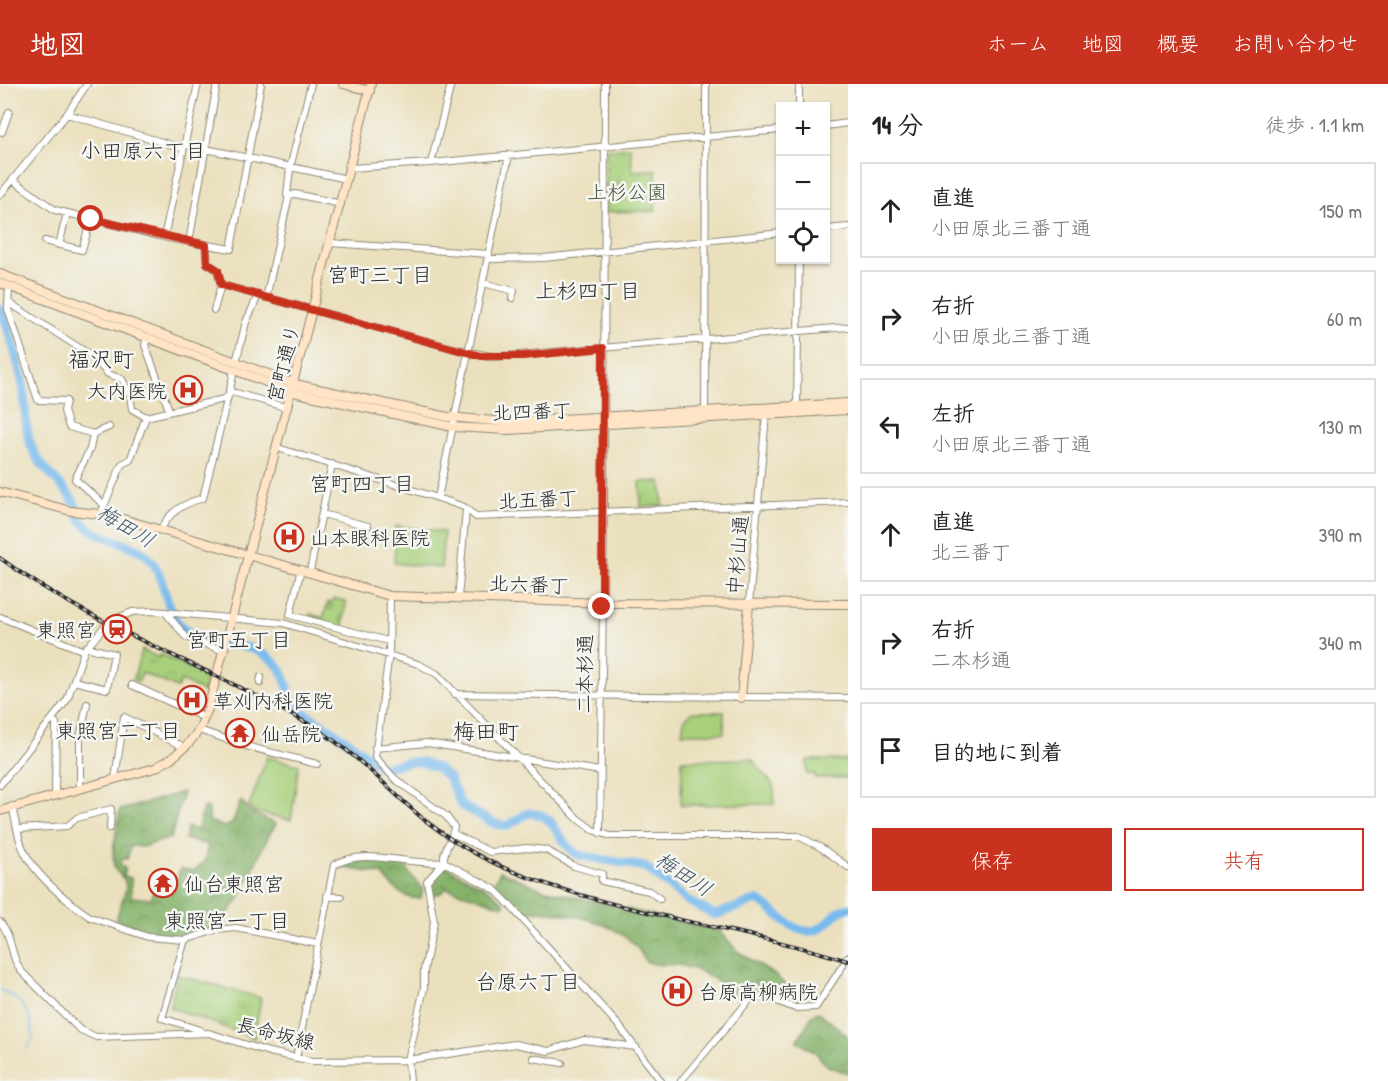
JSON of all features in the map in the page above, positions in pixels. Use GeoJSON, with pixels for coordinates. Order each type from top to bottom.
{"type":"FeatureCollection","features":[{"type":"Feature","properties":{"kind":"street"},"geometry":{"type":"LineString","coordinates":[[0,195],[67,114],[87,84]]}},
{"type":"Feature","properties":{"kind":"street"},"geometry":{"type":"LineString","coordinates":[[164,237],[198,84]]}},
{"type":"Feature","properties":{"kind":"street"},"geometry":{"type":"LineString","coordinates":[[189,242],[218,84]]}},
{"type":"Feature","properties":{"kind":"street"},"geometry":{"type":"LineString","coordinates":[[13,180],[55,210],[164,237],[206,245],[206,242],[231,249],[261,84]]}},
{"type":"Feature","properties":{"kind":"street"},"geometry":{"type":"LineString","coordinates":[[266,298],[289,196],[287,195],[290,168],[311,84]]}},
{"type":"Feature","properties":{"kind":"street"},"geometry":{"type":"LineString","coordinates":[[343,84],[371,87]]}},
{"type":"Feature","properties":{"kind":"street"},"geometry":{"type":"LineString","coordinates":[[431,163],[451,84]]}},
{"type":"Feature","properties":{"kind":"street","name":"二本杉通"},"geometry":{"type":"LineString","coordinates":[[600,833],[604,512],[604,84]]}},
{"type":"Feature","properties":{"kind":"street"},"geometry":{"type":"LineString","coordinates":[[705,415],[706,84]]}},
{"type":"Feature","properties":{"kind":"street"},"geometry":{"type":"LineString","coordinates":[[799,84],[799,102]]}},
{"type":"Feature","properties":{"kind":"street","name":"宮町通り"},"geometry":{"type":"LineString","coordinates":[[0,811],[155,768],[184,747],[199,730],[205,718],[250,555],[371,87]]}},
{"type":"Feature","properties":{"kind":"street"},"geometry":{"type":"LineString","coordinates":[[0,131],[2,132],[9,112]]}},
{"type":"Feature","properties":{"kind":"street"},"geometry":{"type":"LineString","coordinates":[[67,114],[183,146],[347,178]]}},
{"type":"Feature","properties":{"kind":"street"},"geometry":{"type":"LineString","coordinates":[[830,125],[848,123]]}},
{"type":"Feature","properties":{"kind":"street"},"geometry":{"type":"LineString","coordinates":[[350,168],[431,163],[776,130]]}},
{"type":"Feature","properties":{"kind":"street"},"geometry":{"type":"LineString","coordinates":[[438,498],[509,155]]}},
{"type":"Feature","properties":{"kind":"street"},"geometry":{"type":"LineString","coordinates":[[289,196],[295,194],[340,204]]}},
{"type":"Feature","properties":{"kind":"street"},"geometry":{"type":"LineString","coordinates":[[58,245],[67,213]]}},
{"type":"Feature","properties":{"kind":"street"},"geometry":{"type":"LineString","coordinates":[[45,241],[82,250],[91,219]]}},
{"type":"Feature","properties":{"kind":"street"},"geometry":{"type":"LineString","coordinates":[[830,229],[848,227]]}},
{"type":"Feature","properties":{"kind":"street"},"geometry":{"type":"LineString","coordinates":[[330,243],[488,257],[544,258],[776,233]]}},
{"type":"Feature","properties":{"kind":"street"},"geometry":{"type":"LineString","coordinates":[[206,245],[207,263],[218,270],[221,285],[214,310]]}},
{"type":"Feature","properties":{"kind":"street"},"geometry":{"type":"LineString","coordinates":[[797,410],[799,264]]}},
{"type":"Feature","properties":{"kind":"street"},"geometry":{"type":"LineString","coordinates":[[0,274],[235,366]]}},
{"type":"Feature","properties":{"kind":"street"},"geometry":{"type":"LineString","coordinates":[[483,283],[514,291],[512,298]]}},
{"type":"Feature","properties":{"kind":"street"},"geometry":{"type":"LineString","coordinates":[[4,285],[235,366]]}},
{"type":"Feature","properties":{"kind":"street"},"geometry":{"type":"LineString","coordinates":[[4,285],[9,302],[8,309],[38,400],[66,401],[64,411],[69,427],[93,434],[109,427]]}},
{"type":"Feature","properties":{"kind":"street"},"geometry":{"type":"LineString","coordinates":[[221,285],[469,352],[498,357],[848,327]]}},
{"type":"Feature","properties":{"kind":"street"},"geometry":{"type":"LineString","coordinates":[[161,530],[170,514],[190,502],[203,498],[246,322],[258,296]]}},
{"type":"Feature","properties":{"kind":"street"},"geometry":{"type":"LineString","coordinates":[[9,302],[92,356],[108,374],[122,379],[130,395],[132,410],[146,417],[169,410],[200,406],[229,393],[288,408]]}},
{"type":"Feature","properties":{"kind":"street"},"geometry":{"type":"LineString","coordinates":[[147,337],[145,345],[169,410]]}},
{"type":"Feature","properties":{"kind":"street","name":"北四番丁"},"geometry":{"type":"LineString","coordinates":[[235,366],[294,388],[454,422],[603,420],[797,410],[848,410]]}},
{"type":"Feature","properties":{"kind":"street","name":"北四番丁"},"geometry":{"type":"LineString","coordinates":[[705,415],[766,415],[848,403]]}},
{"type":"Feature","properties":{"kind":"street","name":"中杉山通"},"geometry":{"type":"LineString","coordinates":[[741,698],[766,415]]}},
{"type":"Feature","properties":{"kind":"street"},"geometry":{"type":"LineString","coordinates":[[103,509],[122,464],[130,460],[146,417]]}},
{"type":"Feature","properties":{"kind":"street"},"geometry":{"type":"LineString","coordinates":[[93,434],[90,448],[75,479],[96,496],[103,509]]}},
{"type":"Feature","properties":{"kind":"street","name":"北五番丁"},"geometry":{"type":"LineString","coordinates":[[278,448],[438,498],[476,517],[848,502]]}},
{"type":"Feature","properties":{"kind":"street"},"geometry":{"type":"LineString","coordinates":[[310,571],[332,464]]}},
{"type":"Feature","properties":{"kind":"street","name":"北六番丁"},"geometry":{"type":"LineString","coordinates":[[0,492],[73,511],[103,509],[161,530],[310,571],[390,596],[602,603],[848,604]]}},
{"type":"Feature","properties":{"kind":"street"},"geometry":{"type":"LineString","coordinates":[[458,598],[466,510]]}},
{"type":"Feature","properties":{"kind":"street"},"geometry":{"type":"LineString","coordinates":[[322,514],[368,526]]}},
{"type":"Feature","properties":{"kind":"street"},"geometry":{"type":"LineString","coordinates":[[301,569],[290,615],[388,640]]}},
{"type":"Feature","properties":{"kind":"street"},"geometry":{"type":"LineString","coordinates":[[390,596],[388,654],[375,757],[388,772],[446,816],[454,827],[454,834],[443,856],[444,862]]}},
{"type":"Feature","properties":{"kind":"street"},"geometry":{"type":"LineString","coordinates":[[0,785],[67,700],[85,649],[109,623],[138,611],[232,618],[283,623],[388,654],[418,664],[437,674],[578,819],[600,833],[610,836],[798,836],[820,846],[848,867]]}},
{"type":"Feature","properties":{"kind":"street"},"geometry":{"type":"LineString","coordinates":[[166,612],[186,637],[224,651]]}},
{"type":"Feature","properties":{"kind":"street"},"geometry":{"type":"LineString","coordinates":[[0,617],[85,649],[114,655],[107,688],[74,681]]}},
{"type":"Feature","properties":{"kind":"street"},"geometry":{"type":"LineString","coordinates":[[132,685],[205,718]]}},
{"type":"Feature","properties":{"kind":"street"},"geometry":{"type":"LineString","coordinates":[[454,694],[848,698]]}},
{"type":"Feature","properties":{"kind":"street"},"geometry":{"type":"LineString","coordinates":[[80,788],[80,738],[87,704]]}},
{"type":"Feature","properties":{"kind":"street"},"geometry":{"type":"LineString","coordinates":[[115,779],[124,717],[184,747]]}},
{"type":"Feature","properties":{"kind":"street"},"geometry":{"type":"LineString","coordinates":[[52,720],[56,723],[55,794]]}},
{"type":"Feature","properties":{"kind":"street"},"geometry":{"type":"LineString","coordinates":[[199,730],[246,746],[317,764]]}},
{"type":"Feature","properties":{"kind":"street"},"geometry":{"type":"LineString","coordinates":[[375,748],[427,743],[600,771]]}},
{"type":"Feature","properties":{"kind":"street"},"geometry":{"type":"LineString","coordinates":[[12,806],[24,853],[47,881],[90,917],[154,939],[185,940],[216,930],[236,928],[318,944]]}},
{"type":"Feature","properties":{"kind":"street"},"geometry":{"type":"LineString","coordinates":[[18,829],[67,826],[77,818],[111,809],[110,828]]}},
{"type":"Feature","properties":{"kind":"street"},"geometry":{"type":"LineString","coordinates":[[454,834],[469,844],[490,852],[527,848],[546,850],[574,866],[602,874],[602,881],[649,891],[660,899]]}},
{"type":"Feature","properties":{"kind":"street"},"geometry":{"type":"LineString","coordinates":[[296,1058],[331,871],[334,865],[342,860],[366,857],[426,864],[444,862],[494,889],[636,1047],[661,1081]]}},
{"type":"Feature","properties":{"kind":"street"},"geometry":{"type":"LineString","coordinates":[[410,1081],[408,1060],[424,988],[424,970],[434,922],[427,881],[444,862]]}},
{"type":"Feature","properties":{"kind":"street"},"geometry":{"type":"LineString","coordinates":[[327,896],[341,897]]}},
{"type":"Feature","properties":{"kind":"street","name":"長命坂線"},"geometry":{"type":"LineString","coordinates":[[0,922],[6,928],[17,966],[84,1033],[96,1037],[209,1033],[312,1061],[408,1060],[516,1044],[548,1051],[584,1040],[636,1047]]}},
{"type":"Feature","properties":{"kind":"street"},"geometry":{"type":"LineString","coordinates":[[185,940],[162,1018],[209,1033]]}},
{"type":"Feature","properties":{"kind":"street"},"geometry":{"type":"LineString","coordinates":[[681,1081],[746,1002],[764,996],[795,1008],[816,1007],[846,960]]}},
{"type":"Feature","properties":{"kind":"street"},"geometry":{"type":"LineString","coordinates":[[546,1060],[548,1051]]}},
{"type":"Feature","properties":{"kind":"street"},"geometry":{"type":"LineString","coordinates":[[533,1058],[562,1063]]}},
{"type":"Feature","properties":{"kind":"green space","name":"上杉公園"},"geometry":{"type":"Polygon","coordinates":[[[630,147],[633,171],[656,170],[655,211],[606,212],[606,149],[630,147]]]}},
{"type":"Feature","properties":{"kind":"green space"},"geometry":{"type":"Polygon","coordinates":[[[661,481],[663,506],[641,507],[640,482],[661,481]]]}},
{"type":"Feature","properties":{"kind":"green space"},"geometry":{"type":"Polygon","coordinates":[[[396,526],[444,532],[441,568],[394,563],[396,526]]]}},
{"type":"Feature","properties":{"kind":"green space"},"geometry":{"type":"Polygon","coordinates":[[[333,599],[346,601],[343,629],[309,619],[310,614],[323,618],[328,602],[332,603],[333,599]]]}},
{"type":"Feature","properties":{"kind":"green space"},"geometry":{"type":"Polygon","coordinates":[[[142,650],[159,658],[161,654],[208,677],[204,692],[181,681],[177,688],[143,673],[138,682],[133,680],[142,650]]]}},
{"type":"Feature","properties":{"kind":"green space"},"geometry":{"type":"Polygon","coordinates":[[[692,712],[724,712],[724,733],[682,733],[684,720],[692,712]]]}},
{"type":"Feature","properties":{"kind":"green space"},"geometry":{"type":"Polygon","coordinates":[[[267,757],[299,765],[291,820],[254,812],[249,806],[267,757]]]}},
{"type":"Feature","properties":{"kind":"green space"},"geometry":{"type":"Polygon","coordinates":[[[752,759],[774,786],[774,804],[681,805],[682,760],[752,759]]]}},
{"type":"Feature","properties":{"kind":"green space"},"geometry":{"type":"Polygon","coordinates":[[[807,760],[848,760],[848,778],[815,778],[815,774],[807,774],[807,760]]]}},
{"type":"Feature","properties":{"kind":"green space"},"geometry":{"type":"Polygon","coordinates":[[[183,792],[171,838],[142,847],[131,846],[127,859],[121,859],[120,866],[125,868],[124,876],[131,878],[131,897],[151,899],[154,888],[173,893],[180,869],[194,871],[205,861],[208,845],[185,839],[187,827],[198,830],[203,807],[209,808],[209,821],[224,827],[232,824],[241,801],[252,813],[276,824],[265,842],[241,895],[229,913],[201,933],[170,936],[135,927],[116,919],[126,889],[125,881],[114,868],[113,850],[120,810],[183,792]]]}},
{"type":"Feature","properties":{"kind":"green space"},"geometry":{"type":"Polygon","coordinates":[[[368,859],[405,864],[409,873],[423,888],[421,898],[404,895],[382,874],[338,867],[351,861],[368,859]]]}},
{"type":"Feature","properties":{"kind":"green space"},"geometry":{"type":"Polygon","coordinates":[[[441,867],[448,868],[490,890],[505,904],[502,906],[447,888],[441,893],[431,895],[431,877],[441,867]]]}},
{"type":"Feature","properties":{"kind":"green space"},"geometry":{"type":"Polygon","coordinates":[[[500,871],[542,889],[720,931],[737,951],[776,976],[802,1001],[797,1004],[761,995],[739,1000],[727,989],[699,971],[678,965],[645,961],[637,948],[625,936],[592,921],[555,912],[521,911],[493,885],[500,871]]]}},
{"type":"Feature","properties":{"kind":"green space"},"geometry":{"type":"Polygon","coordinates":[[[178,975],[261,998],[254,1038],[169,1007],[178,975]]]}},
{"type":"Feature","properties":{"kind":"green space"},"geometry":{"type":"Polygon","coordinates":[[[819,1012],[848,1036],[848,1073],[827,1066],[815,1052],[797,1041],[813,1014],[819,1012]]]}},
{"type":"Feature","properties":{"kind":"waterway","name":"梅田川"},"geometry":{"type":"LineString","coordinates":[[0,309],[19,369],[27,431],[35,454],[45,469],[69,494],[80,519],[86,526],[103,536],[131,546],[147,556],[159,574],[173,615],[187,631],[210,641],[245,647],[268,657],[281,671],[296,707],[351,743],[382,768],[409,762],[422,762],[437,768],[449,778],[461,805],[495,824],[507,826],[528,813],[541,815],[551,822],[568,847],[578,855],[645,867],[689,902],[715,915],[757,900],[795,928],[813,931],[825,925],[840,911],[848,908]]}},
{"type":"Feature","properties":{"kind":"waterway"},"geometry":{"type":"LineString","coordinates":[[0,990],[15,998],[25,1009],[31,1023],[33,1040]]}},
{"type":"Feature","properties":{"kind":"waterway"},"geometry":{"type":"LineString","coordinates":[[26,1049],[31,1042]]}},
{"type":"Feature","properties":{"kind":"railway"},"geometry":{"type":"LineString","coordinates":[[0,558],[75,606],[276,706],[330,737],[431,825],[462,846],[495,864],[548,884],[632,909],[763,938],[848,961]]}},
{"type":"Feature","properties":{"kind":"place","name":"大内医院"},"geometry":{"type":"Point","coordinates":[188,390]}},
{"type":"Feature","properties":{"kind":"place","name":"山本眼科医院"},"geometry":{"type":"Point","coordinates":[289,537]}},
{"type":"Feature","properties":{"kind":"place","name":"東照宮"},"geometry":{"type":"Point","coordinates":[117,629]}},
{"type":"Feature","properties":{"kind":"place","name":"草刈内科医院"},"geometry":{"type":"Point","coordinates":[192,700]}},
{"type":"Feature","properties":{"kind":"place","name":"仙岳院"},"geometry":{"type":"Point","coordinates":[240,733]}},
{"type":"Feature","properties":{"kind":"place","name":"仙台東照宮"},"geometry":{"type":"Point","coordinates":[163,883]}},
{"type":"Feature","properties":{"kind":"place","name":"台原高柳病院"},"geometry":{"type":"Point","coordinates":[677,991]}},
{"type":"Feature","properties":{"kind":"district","name":"小田原六丁目"},"geometry":{"type":"Point","coordinates":[143,150]}},
{"type":"Feature","properties":{"kind":"district","name":"宮町三丁目"},"geometry":{"type":"Point","coordinates":[380,274]}},
{"type":"Feature","properties":{"kind":"district","name":"上杉四丁目"},"geometry":{"type":"Point","coordinates":[588,290]}},
{"type":"Feature","properties":{"kind":"district","name":"福沢町"},"geometry":{"type":"Point","coordinates":[101,359]}},
{"type":"Feature","properties":{"kind":"district","name":"宮町四丁目"},"geometry":{"type":"Point","coordinates":[362,483]}},
{"type":"Feature","properties":{"kind":"district","name":"宮町五丁目"},"geometry":{"type":"Point","coordinates":[239,639]}},
{"type":"Feature","properties":{"kind":"district","name":"東照宮二丁目"},"geometry":{"type":"Point","coordinates":[118,730]}},
{"type":"Feature","properties":{"kind":"district","name":"梅田町"},"geometry":{"type":"Point","coordinates":[486,731]}},
{"type":"Feature","properties":{"kind":"district","name":"東照宮一丁目"},"geometry":{"type":"Point","coordinates":[227,920]}},
{"type":"Feature","properties":{"kind":"district","name":"台原六丁目"},"geometry":{"type":"Point","coordinates":[528,981]}},
{"type":"Feature","properties":{"kind":"route"},"geometry":{"type":"LineString","coordinates":[[91,219],[206,245],[207,263],[218,270],[218,281],[221,285],[481,356],[523,356],[603,348],[602,607]]}}]}
